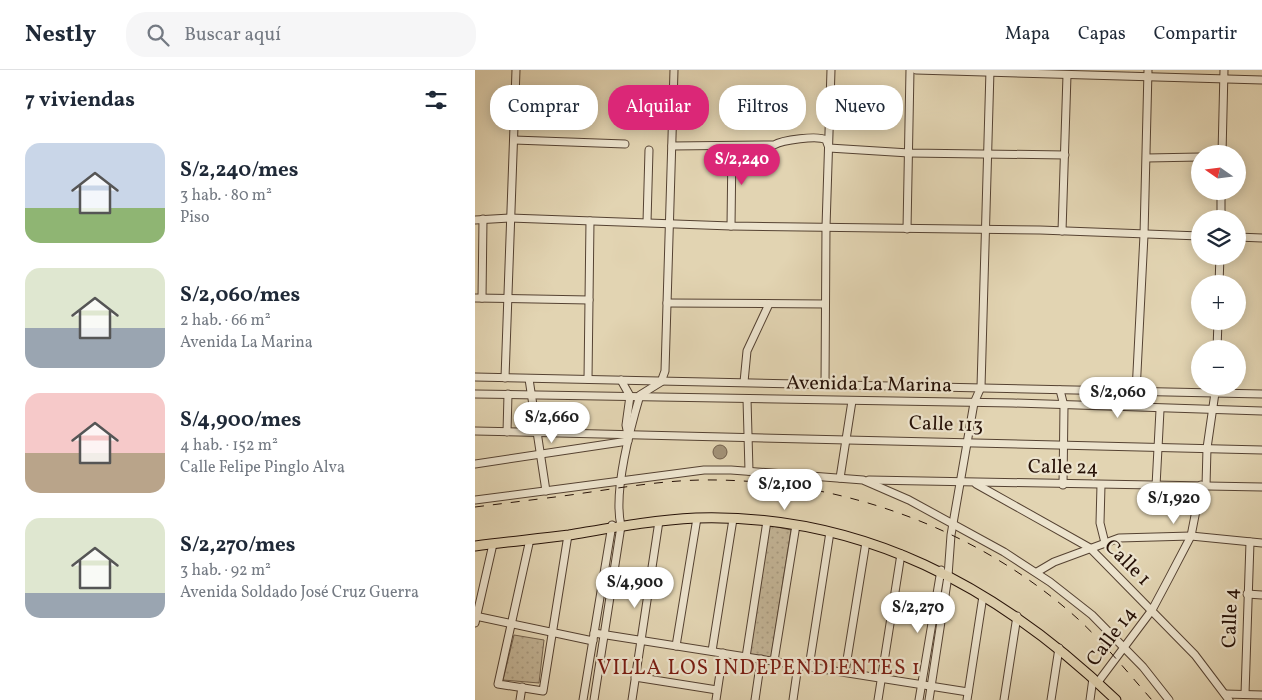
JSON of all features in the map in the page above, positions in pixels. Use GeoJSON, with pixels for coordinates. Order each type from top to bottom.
{"type":"FeatureCollection","features":[{"type":"Feature","properties":{"kind":"main road"},"geometry":{"type":"LineString","coordinates":[[475,546],[568,535],[659,520],[697,518],[733,518],[767,521],[830,532],[901,554],[939,571],[983,596],[1017,616],[1059,648],[1116,700]]}},
{"type":"Feature","properties":{"kind":"street"},"geometry":{"type":"LineString","coordinates":[[505,378],[516,70]]}},
{"type":"Feature","properties":{"kind":"street"},"geometry":{"type":"LineString","coordinates":[[594,700],[621,526],[619,516],[628,438],[640,395],[661,382],[665,371],[674,70]]}},
{"type":"Feature","properties":{"kind":"street"},"geometry":{"type":"LineString","coordinates":[[825,385],[826,227],[831,70]]}},
{"type":"Feature","properties":{"kind":"street"},"geometry":{"type":"LineString","coordinates":[[907,229],[910,70]]}},
{"type":"Feature","properties":{"kind":"street"},"geometry":{"type":"LineString","coordinates":[[916,70],[1067,75],[1148,73],[1224,80],[1262,80]]}},
{"type":"Feature","properties":{"kind":"street"},"geometry":{"type":"LineString","coordinates":[[1222,145],[1224,70]]}},
{"type":"Feature","properties":{"kind":"street"},"geometry":{"type":"LineString","coordinates":[[929,700],[960,481],[974,403],[981,387],[990,72]]}},
{"type":"Feature","properties":{"kind":"street"},"geometry":{"type":"LineString","coordinates":[[1136,392],[1147,158],[1148,73]]}},
{"type":"Feature","properties":{"kind":"street"},"geometry":{"type":"LineString","coordinates":[[1062,231],[1067,75]]}},
{"type":"Feature","properties":{"kind":"street"},"geometry":{"type":"LineString","coordinates":[[672,146],[773,146],[784,140],[805,140],[815,137],[826,140],[829,148]]}},
{"type":"Feature","properties":{"kind":"street"},"geometry":{"type":"LineString","coordinates":[[513,140],[625,144]]}},
{"type":"Feature","properties":{"kind":"street"},"geometry":{"type":"LineString","coordinates":[[731,226],[732,147]]}},
{"type":"Feature","properties":{"kind":"street"},"geometry":{"type":"LineString","coordinates":[[829,148],[909,153],[1065,155]]}},
{"type":"Feature","properties":{"kind":"street"},"geometry":{"type":"LineString","coordinates":[[647,222],[649,150]]}},
{"type":"Feature","properties":{"kind":"street"},"geometry":{"type":"LineString","coordinates":[[1147,158],[1191,158]]}},
{"type":"Feature","properties":{"kind":"street"},"geometry":{"type":"LineString","coordinates":[[589,300],[479,298],[479,219],[669,222],[731,226],[1062,231],[1191,236]]}},
{"type":"Feature","properties":{"kind":"street"},"geometry":{"type":"LineString","coordinates":[[588,379],[590,221]]}},
{"type":"Feature","properties":{"kind":"street"},"geometry":{"type":"LineString","coordinates":[[1246,237],[1262,238]]}},
{"type":"Feature","properties":{"kind":"street"},"geometry":{"type":"LineString","coordinates":[[667,303],[825,304]]}},
{"type":"Feature","properties":{"kind":"street"},"geometry":{"type":"LineString","coordinates":[[744,382],[747,350],[769,304]]}},
{"type":"Feature","properties":{"kind":"street","name":"Avenida La Marina"},"geometry":{"type":"LineString","coordinates":[[475,377],[1136,392],[1191,390]]}},
{"type":"Feature","properties":{"kind":"street"},"geometry":{"type":"LineString","coordinates":[[529,379],[539,433],[546,491]]}},
{"type":"Feature","properties":{"kind":"street"},"geometry":{"type":"LineString","coordinates":[[621,380],[630,396],[626,425],[628,438]]}},
{"type":"Feature","properties":{"kind":"street"},"geometry":{"type":"LineString","coordinates":[[1060,390],[1064,406],[1063,485]]}},
{"type":"Feature","properties":{"kind":"street","name":"Avenida La Marina"},"geometry":{"type":"LineString","coordinates":[[1246,392],[1262,394]]}},
{"type":"Feature","properties":{"kind":"street","name":"Avenida La Marina"},"geometry":{"type":"LineString","coordinates":[[475,394],[532,396],[640,395],[974,403],[1160,410],[1262,411]]}},
{"type":"Feature","properties":{"kind":"street"},"geometry":{"type":"LineString","coordinates":[[507,432],[508,394]]}},
{"type":"Feature","properties":{"kind":"street","name":"Calle 14"},"geometry":{"type":"LineString","coordinates":[[1096,680],[1152,610],[1191,536],[1203,486],[1215,395]]}},
{"type":"Feature","properties":{"kind":"street"},"geometry":{"type":"LineString","coordinates":[[747,399],[749,471]]}},
{"type":"Feature","properties":{"kind":"street"},"geometry":{"type":"LineString","coordinates":[[840,478],[852,401]]}},
{"type":"Feature","properties":{"kind":"street"},"geometry":{"type":"LineString","coordinates":[[1156,486],[1160,410]]}},
{"type":"Feature","properties":{"kind":"street"},"geometry":{"type":"LineString","coordinates":[[475,431],[628,438]]}},
{"type":"Feature","properties":{"kind":"street","name":"Calle 113"},"geometry":{"type":"LineString","coordinates":[[628,438],[747,437],[1262,450]]}},
{"type":"Feature","properties":{"kind":"street"},"geometry":{"type":"LineString","coordinates":[[475,464],[542,456],[628,438]]}},
{"type":"Feature","properties":{"kind":"street"},"geometry":{"type":"LineString","coordinates":[[475,500],[704,470],[749,471],[863,480],[888,490],[953,524],[1037,572],[1092,614],[1143,667],[1169,700]]}},
{"type":"Feature","properties":{"kind":"street","name":"Calle 24"},"geometry":{"type":"LineString","coordinates":[[863,480],[1262,487]]}},
{"type":"Feature","properties":{"kind":"street","name":"Calle 1"},"geometry":{"type":"LineString","coordinates":[[974,482],[1090,548],[1195,654],[1227,697]]}},
{"type":"Feature","properties":{"kind":"street"},"geometry":{"type":"LineString","coordinates":[[1101,485],[1100,523],[1105,543]]}},
{"type":"Feature","properties":{"kind":"street"},"geometry":{"type":"LineString","coordinates":[[583,700],[610,528],[619,516]]}},
{"type":"Feature","properties":{"kind":"street"},"geometry":{"type":"LineString","coordinates":[[676,646],[697,518]]}},
{"type":"Feature","properties":{"kind":"street"},"geometry":{"type":"LineString","coordinates":[[712,651],[733,518]]}},
{"type":"Feature","properties":{"kind":"street"},"geometry":{"type":"LineString","coordinates":[[631,700],[659,520]]}},
{"type":"Feature","properties":{"kind":"street"},"geometry":{"type":"LineString","coordinates":[[747,657],[767,521]]}},
{"type":"Feature","properties":{"kind":"street"},"geometry":{"type":"LineString","coordinates":[[774,661],[796,525]]}},
{"type":"Feature","properties":{"kind":"street"},"geometry":{"type":"LineString","coordinates":[[809,667],[830,532]]}},
{"type":"Feature","properties":{"kind":"street"},"geometry":{"type":"LineString","coordinates":[[530,539],[499,684],[543,691],[568,535]]}},
{"type":"Feature","properties":{"kind":"street"},"geometry":{"type":"LineString","coordinates":[[1037,572],[1054,562],[1119,538],[1191,536],[1262,543]]}},
{"type":"Feature","properties":{"kind":"street"},"geometry":{"type":"LineString","coordinates":[[845,672],[866,542]]}},
{"type":"Feature","properties":{"kind":"street","name":"Calle 4"},"geometry":{"type":"LineString","coordinates":[[1245,694],[1250,542]]}},
{"type":"Feature","properties":{"kind":"street"},"geometry":{"type":"LineString","coordinates":[[493,544],[475,619],[593,637],[604,634],[968,692]]}},
{"type":"Feature","properties":{"kind":"street"},"geometry":{"type":"LineString","coordinates":[[878,700],[901,554]]}},
{"type":"Feature","properties":{"kind":"street"},"geometry":{"type":"LineString","coordinates":[[919,700],[939,571],[947,565]]}},
{"type":"Feature","properties":{"kind":"street"},"geometry":{"type":"LineString","coordinates":[[1247,594],[1262,595]]}},
{"type":"Feature","properties":{"kind":"street"},"geometry":{"type":"LineString","coordinates":[[967,700],[983,596]]}},
{"type":"Feature","properties":{"kind":"street"},"geometry":{"type":"LineString","coordinates":[[1005,700],[1017,616]]}},
{"type":"Feature","properties":{"kind":"street"},"geometry":{"type":"LineString","coordinates":[[1051,700],[1059,648]]}},
{"type":"Feature","properties":{"kind":"street"},"geometry":{"type":"LineString","coordinates":[[716,700],[723,653]]}},
{"type":"Feature","properties":{"kind":"street"},"geometry":{"type":"LineString","coordinates":[[755,700],[761,659]]}},
{"type":"Feature","properties":{"kind":"street"},"geometry":{"type":"LineString","coordinates":[[793,700],[798,665]]}},
{"type":"Feature","properties":{"kind":"street"},"geometry":{"type":"LineString","coordinates":[[635,677],[717,690]]}},
{"type":"Feature","properties":{"kind":"street"},"geometry":{"type":"LineString","coordinates":[[1090,700],[1096,680]]}},
{"type":"Feature","properties":{"kind":"street"},"geometry":{"type":"LineString","coordinates":[[520,700],[522,687]]}},
{"type":"Feature","properties":{"kind":"street"},"geometry":{"type":"LineString","coordinates":[[1227,697],[1245,694],[1262,695]]}},
{"type":"Feature","properties":{"kind":"shaded area"},"geometry":{"type":"Polygon","coordinates":[[[720,445],[725,447],[727,452],[725,457],[720,459],[715,457],[713,452],[715,447],[720,445]]]}},
{"type":"Feature","properties":{"kind":"shaded area"},"geometry":{"type":"Polygon","coordinates":[[[768,525],[791,530],[771,657],[749,654],[768,525]]]}},
{"type":"Feature","properties":{"kind":"shaded area"},"geometry":{"type":"Polygon","coordinates":[[[514,635],[544,640],[539,683],[503,680],[514,635]]]}},
{"type":"Feature","properties":{"kind":"railway"},"geometry":{"type":"LineString","coordinates":[[547,498],[682,481],[752,482],[803,488],[853,499],[902,514],[950,534],[995,558],[1038,587],[1078,619],[1107,648],[1152,700]]}},
{"type":"Feature","properties":{"kind":"railway"},"geometry":{"type":"LineString","coordinates":[[475,507],[539,499]]}},
{"type":"Feature","properties":{"kind":"district","name":"VILLA LOS INDEPENDIENTES 1"},"geometry":{"type":"Point","coordinates":[759,668]}}]}
